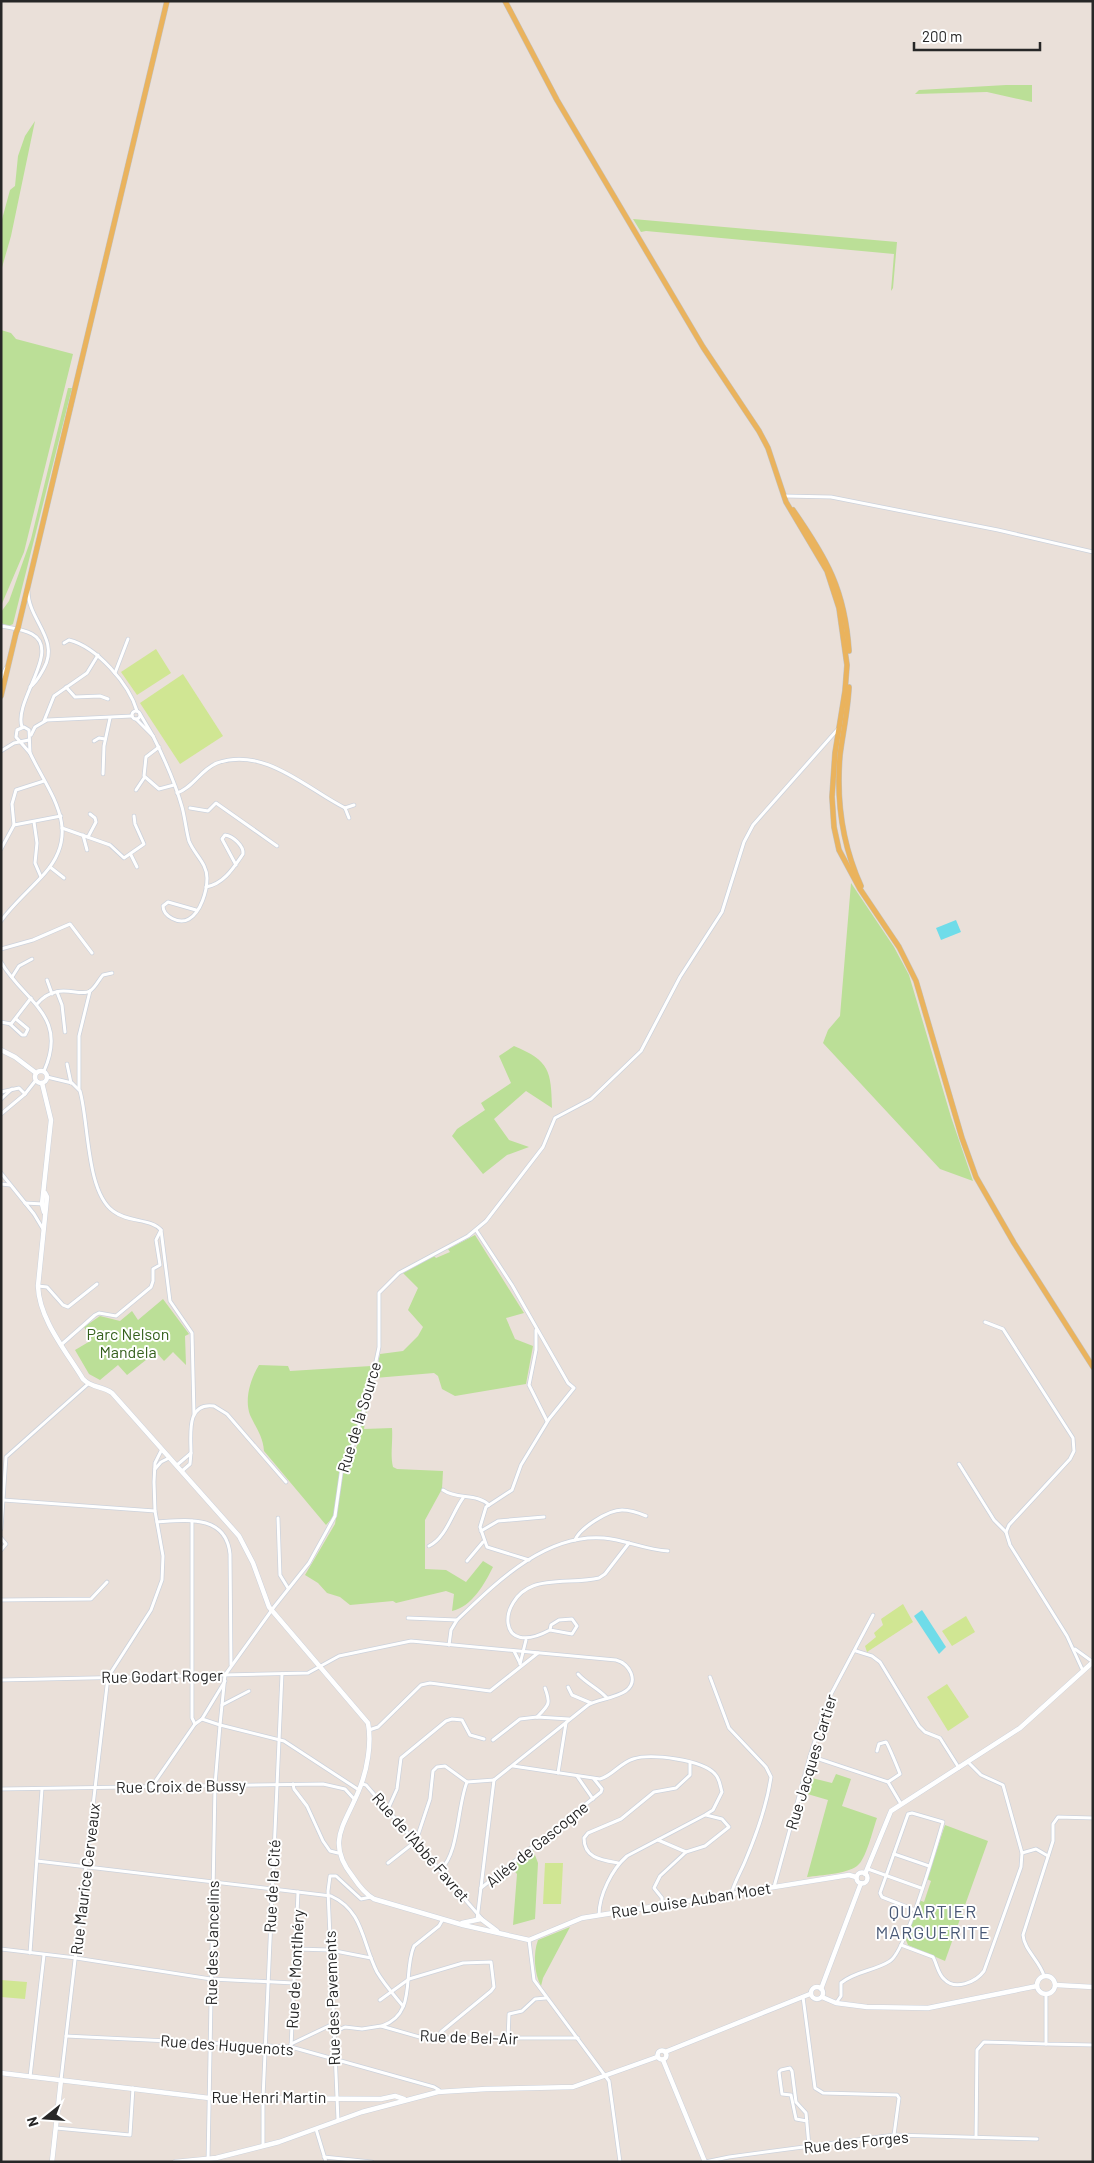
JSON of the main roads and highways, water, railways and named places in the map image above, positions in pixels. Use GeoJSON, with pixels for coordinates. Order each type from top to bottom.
{"type":"FeatureCollection","features":[{"type":"Feature","properties":{"kind":"main road"},"geometry":{"type":"LineString","coordinates":[[1,696],[167,1]]}},
{"type":"Feature","properties":{"kind":"main road"},"geometry":{"type":"LineString","coordinates":[[505,1],[561,108],[703,347],[759,431],[768,448],[789,509],[827,571],[839,608],[846,669],[832,798],[834,827],[843,858],[870,904],[899,947],[916,981],[962,1138],[976,1177],[1014,1243],[1091,1364]]}},
{"type":"Feature","properties":{"kind":"main road"},"geometry":{"type":"LineString","coordinates":[[779,483],[785,496],[826,561],[842,602],[848,636],[849,671],[839,769],[840,817],[853,867],[870,904]]}},
{"type":"Feature","properties":{"kind":"main road"},"geometry":{"type":"LineString","coordinates":[[838,729],[844,729]]}},
{"type":"Feature","properties":{"kind":"water"},"geometry":{"type":"Polygon","coordinates":[[[956,920],[961,932],[941,940],[936,928],[956,920]]]}},
{"type":"Feature","properties":{"kind":"water"},"geometry":{"type":"Polygon","coordinates":[[[922,1610],[946,1647],[939,1654],[914,1616],[922,1610]]]}},
{"type":"Feature","properties":{"kind":"district","name":"QUARTIER MARGUERITE"},"geometry":{"type":"Point","coordinates":[933,1922]}},
{"type":"Feature","properties":{"kind":"park label","name":"Parc Nelson Mandela"},"geometry":{"type":"Point","coordinates":[128,1343]}}]}
